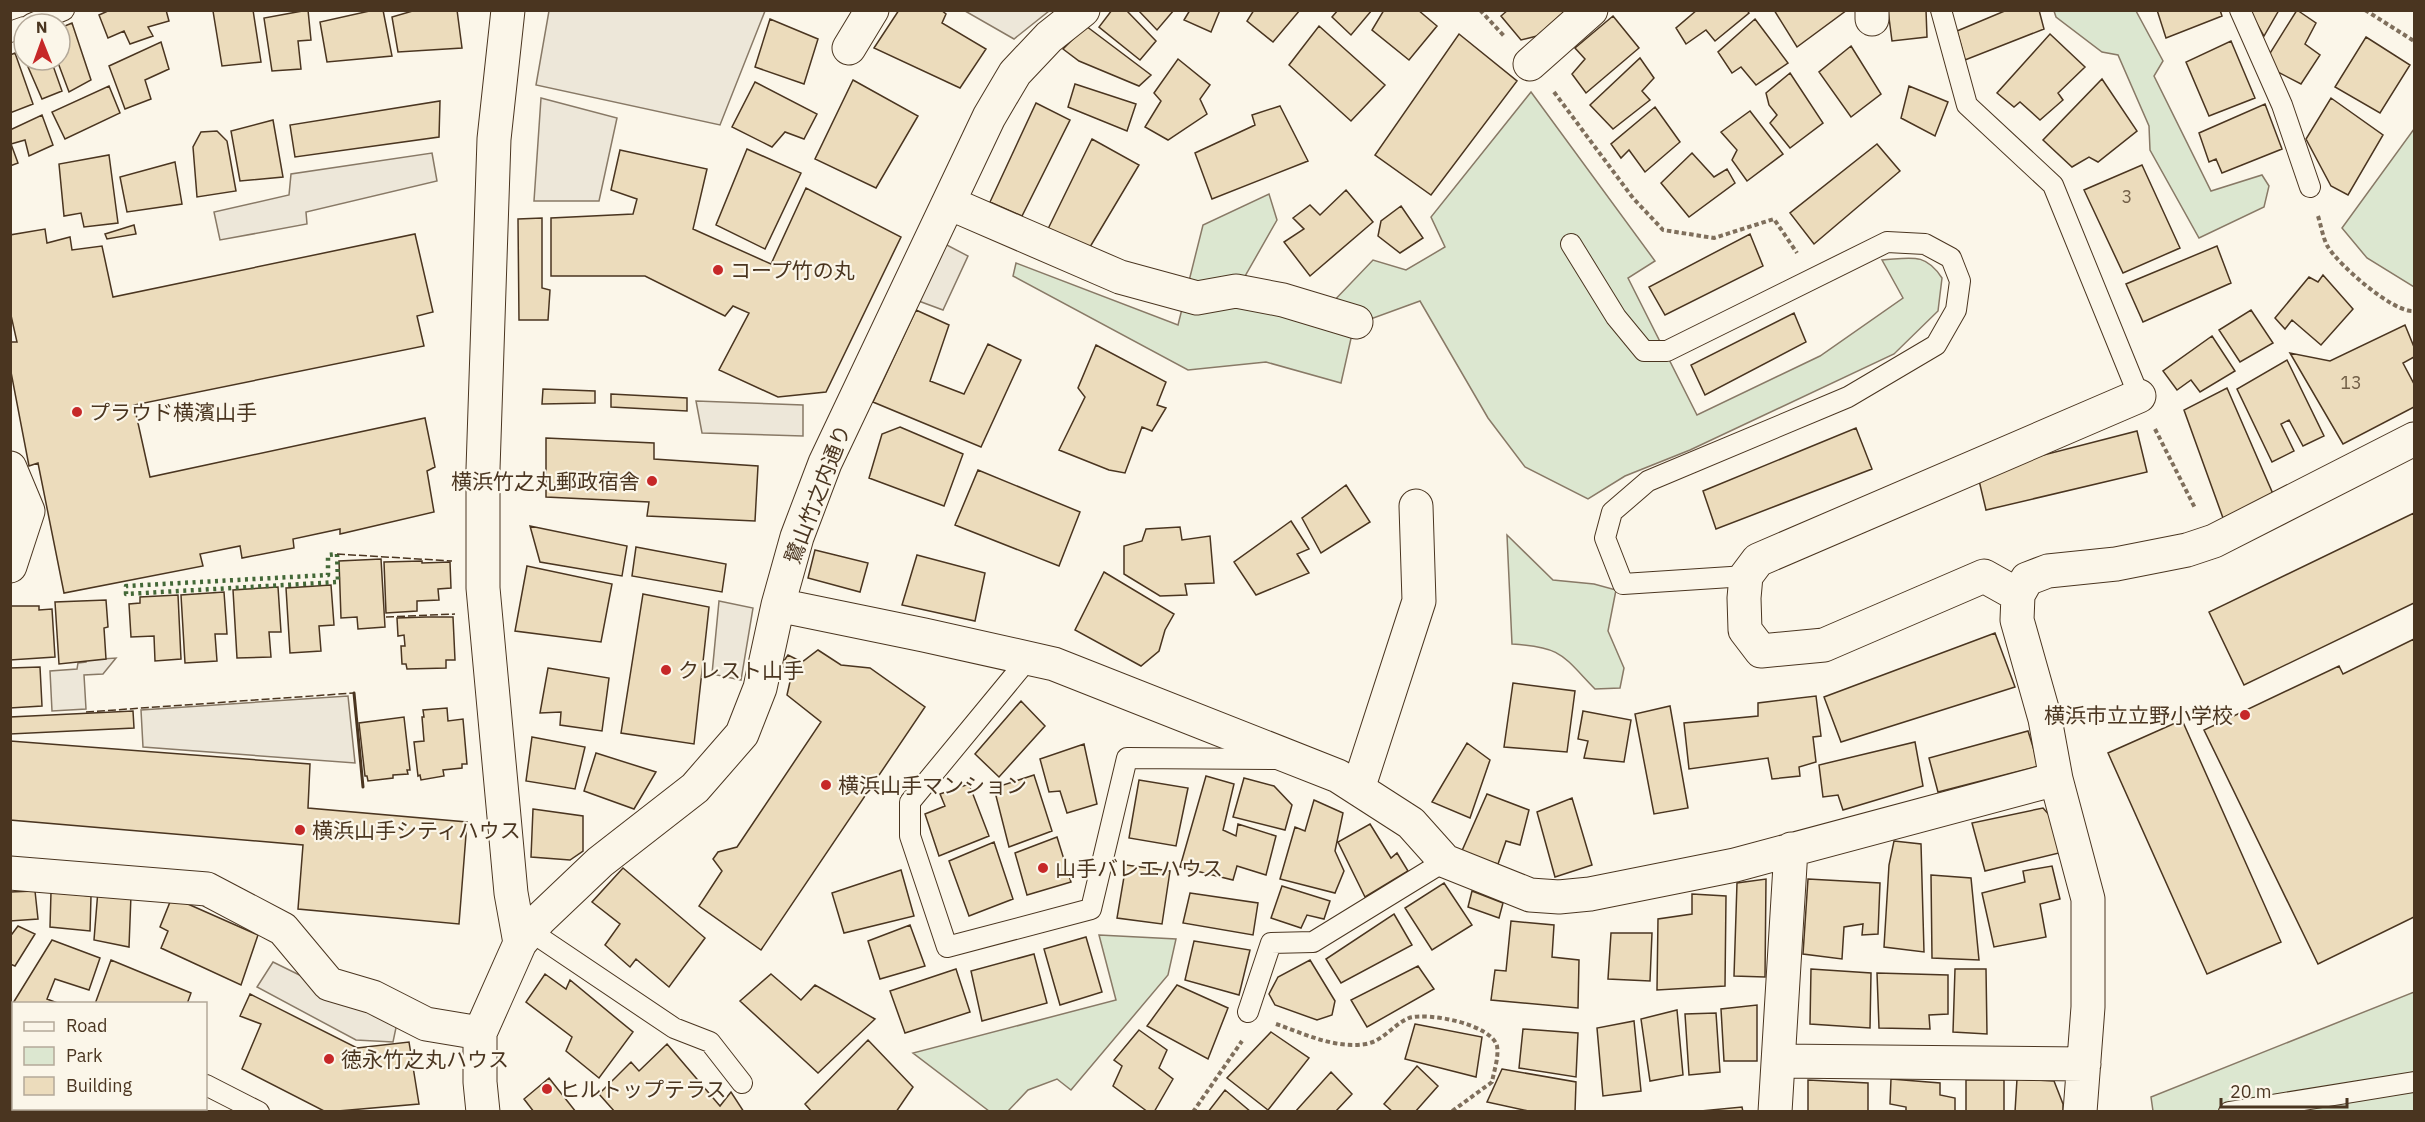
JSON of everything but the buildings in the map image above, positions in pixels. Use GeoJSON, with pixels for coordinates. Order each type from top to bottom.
{"type":"FeatureCollection","features":[{"type":"Feature","properties":{"kind":"street"},"geometry":{"type":"LineString","coordinates":[[483,1112],[480,1082],[480,1033],[525,937],[511,894],[483,588],[483,469],[494,140],[508,10]]}},
{"type":"Feature","properties":{"kind":"street"},"geometry":{"type":"LineString","coordinates":[[849,48],[872,10]]}},
{"type":"Feature","properties":{"kind":"street","name":"鷺山竹之内通り"},"geometry":{"type":"LineString","coordinates":[[525,937],[600,862],[695,788],[742,734],[760,688],[778,605],[797,537],[825,463],[989,117],[1015,73],[1049,37],[1083,10]]}},
{"type":"Feature","properties":{"kind":"street"},"geometry":{"type":"LineString","coordinates":[[1530,64],[1591,10]]}},
{"type":"Feature","properties":{"kind":"street"},"geometry":{"type":"LineString","coordinates":[[949,203],[1120,277],[1197,298],[1236,291],[1283,300],[1356,322]]}},
{"type":"Feature","properties":{"kind":"street"},"geometry":{"type":"LineString","coordinates":[[2018,595],[1984,576],[1824,645],[1761,651],[1745,630],[1746,576],[1758,560],[2139,396]]}},
{"type":"Feature","properties":{"kind":"street"},"geometry":{"type":"LineString","coordinates":[[2080,1112],[2088,1007],[2088,899],[2056,779],[2045,719],[2017,620],[2018,595],[2027,579],[2048,570],[2116,564],[2187,550],[2214,541],[2415,439]]}},
{"type":"Feature","properties":{"kind":"street"},"geometry":{"type":"LineString","coordinates":[[10,468],[28,511],[10,566]]}},
{"type":"Feature","properties":{"kind":"street"},"geometry":{"type":"LineString","coordinates":[[1358,789],[1419,601],[1416,506]]}},
{"type":"Feature","properties":{"kind":"street"},"geometry":{"type":"LineString","coordinates":[[778,605],[1054,664],[1338,776],[1411,823],[1445,861],[1530,895],[1559,897],[1590,894],[1735,865],[2056,779]]}},
{"type":"Feature","properties":{"kind":"street"},"geometry":{"type":"LineString","coordinates":[[1775,1112],[1791,849]]}},
{"type":"Feature","properties":{"kind":"street"},"geometry":{"type":"LineString","coordinates":[[10,873],[207,889],[283,929],[329,984],[373,997],[426,1024],[480,1033]]}},
{"type":"Feature","properties":{"kind":"street"},"geometry":{"type":"LineString","coordinates":[[1779,1061],[2084,1064]]}},
{"type":"Feature","properties":{"kind":"lane"},"geometry":{"type":"LineString","coordinates":[[1941,10],[1967,105],[2053,184],[2139,396]]}},
{"type":"Feature","properties":{"kind":"lane"},"geometry":{"type":"LineString","coordinates":[[2240,10],[2282,105],[2310,187]]}},
{"type":"Feature","properties":{"kind":"lane"},"geometry":{"type":"LineString","coordinates":[[1571,244],[1616,317],[1644,351],[1667,351],[1887,242],[1925,244],[1951,258],[1960,281],[1956,310],[1936,345],[1848,397],[1648,481],[1612,512],[1605,538],[1623,584],[1746,576]]}},
{"type":"Feature","properties":{"kind":"lane"},"geometry":{"type":"LineString","coordinates":[[1028,658],[910,802],[910,836],[947,947],[1091,909],[1127,758],[1296,759]]}},
{"type":"Feature","properties":{"kind":"lane"},"geometry":{"type":"LineString","coordinates":[[1253,1015],[1271,944],[1313,942],[1445,861]]}},
{"type":"Feature","properties":{"kind":"lane"},"geometry":{"type":"LineString","coordinates":[[525,937],[674,1028],[710,1042],[742,1083]]}},
{"type":"Feature","properties":{"kind":"lane"},"geometry":{"type":"LineString","coordinates":[[2229,1112],[2415,1082]]}},
{"type":"Feature","properties":{"kind":"lane"},"geometry":{"type":"LineString","coordinates":[[207,1086],[259,1112]]}},
{"type":"Feature","properties":{"kind":"path"},"geometry":{"type":"LineString","coordinates":[[1479,10],[1557,95],[1633,198],[1663,230],[1714,238],[1773,219],[1815,278]]}},
{"type":"Feature","properties":{"kind":"path"},"geometry":{"type":"LineString","coordinates":[[2365,10],[2415,40]]}},
{"type":"Feature","properties":{"kind":"path"},"geometry":{"type":"LineString","coordinates":[[2310,187],[2328,247],[2367,286],[2387,302],[2408,311],[2415,310]]}},
{"type":"Feature","properties":{"kind":"path"},"geometry":{"type":"LineString","coordinates":[[2139,396],[2198,514]]}},
{"type":"Feature","properties":{"kind":"path"},"geometry":{"type":"LineString","coordinates":[[1193,1112],[1253,1015],[1333,1044],[1367,1044],[1378,1040],[1410,1018],[1426,1017],[1476,1026],[1488,1034],[1497,1045],[1492,1082],[1451,1112]]}},
{"type":"Feature","properties":{"kind":"green space"},"geometry":{"type":"Polygon","coordinates":[[[2054,11],[2136,11],[2163,61],[2154,76],[2211,191],[2262,175],[2269,186],[2264,207],[2199,238],[2150,150],[2149,126],[2118,55],[2102,52],[2056,17],[2054,11]]]}},
{"type":"Feature","properties":{"kind":"green space"},"geometry":{"type":"Polygon","coordinates":[[[1531,92],[1655,261],[1628,278],[1697,415],[1820,356],[1903,298],[1882,260],[1916,258],[1930,264],[1942,278],[1938,311],[1894,354],[1690,450],[1625,476],[1588,499],[1525,467],[1488,418],[1420,301],[1354,325],[1341,383],[1266,362],[1188,370],[1013,276],[1016,263],[1178,325],[1203,225],[1269,194],[1277,220],[1240,285],[1329,306],[1373,260],[1406,270],[1445,247],[1431,217],[1531,92]]]}},
{"type":"Feature","properties":{"kind":"green space"},"geometry":{"type":"Polygon","coordinates":[[[2414,129],[2414,287],[2367,258],[2342,228],[2414,129]]]}},
{"type":"Feature","properties":{"kind":"green space"},"geometry":{"type":"Polygon","coordinates":[[[1507,535],[1553,580],[1594,584],[1616,590],[1608,631],[1624,668],[1620,688],[1595,689],[1560,655],[1529,645],[1512,644],[1507,535]]]}},
{"type":"Feature","properties":{"kind":"green space"},"geometry":{"type":"Polygon","coordinates":[[[1099,935],[1176,939],[1168,975],[1071,1090],[1057,1079],[1028,1090],[1008,1111],[989,1111],[913,1053],[1116,1000],[1099,935]]]}},
{"type":"Feature","properties":{"kind":"green space"},"geometry":{"type":"Polygon","coordinates":[[[2414,992],[2414,1111],[2153,1111],[2151,1097],[2414,992]]]}},
{"type":"Feature","properties":{"kind":"shaded area"},"geometry":{"type":"Polygon","coordinates":[[[549,10],[765,11],[720,125],[536,85],[549,10]]]}},
{"type":"Feature","properties":{"kind":"shaded area"},"geometry":{"type":"Polygon","coordinates":[[[965,11],[1049,11],[1014,39],[965,11]]]}},
{"type":"Feature","properties":{"kind":"shaded area"},"geometry":{"type":"Polygon","coordinates":[[[541,98],[617,118],[599,201],[534,201],[541,98]]]}},
{"type":"Feature","properties":{"kind":"shaded area"},"geometry":{"type":"Polygon","coordinates":[[[432,153],[437,181],[306,212],[307,224],[220,240],[214,212],[289,195],[291,174],[432,153]]]}},
{"type":"Feature","properties":{"kind":"shaded area"},"geometry":{"type":"Polygon","coordinates":[[[943,243],[968,256],[943,310],[916,300],[943,243]]]}},
{"type":"Feature","properties":{"kind":"shaded area"},"geometry":{"type":"Polygon","coordinates":[[[696,401],[803,405],[803,436],[702,433],[696,401]]]}},
{"type":"Feature","properties":{"kind":"shaded area"},"geometry":{"type":"Polygon","coordinates":[[[719,601],[753,608],[741,680],[712,674],[719,601]]]}},
{"type":"Feature","properties":{"kind":"shaded area"},"geometry":{"type":"Polygon","coordinates":[[[116,658],[103,674],[84,675],[86,709],[52,711],[50,671],[77,669],[78,663],[86,662],[86,660],[116,658]]]}},
{"type":"Feature","properties":{"kind":"shaded area"},"geometry":{"type":"Polygon","coordinates":[[[348,696],[355,763],[143,747],[141,710],[348,696]]]}},
{"type":"Feature","properties":{"kind":"shaded area"},"geometry":{"type":"Polygon","coordinates":[[[273,962],[397,1023],[393,1042],[356,1040],[257,987],[273,962]]]}},
{"type":"Feature","properties":{"kind":"hedge"},"geometry":{"type":"LineString","coordinates":[[337,554],[338,582],[126,594],[126,586],[328,575],[328,555],[337,554]]}},
{"type":"Feature","properties":{"kind":"fence"},"geometry":{"type":"LineString","coordinates":[[337,554],[452,561]]}},
{"type":"Feature","properties":{"kind":"fence"},"geometry":{"type":"LineString","coordinates":[[386,617],[455,614]]}},
{"type":"Feature","properties":{"kind":"fence"},"geometry":{"type":"LineString","coordinates":[[86,712],[354,693]]}},
{"type":"Feature","properties":{"kind":"wall"},"geometry":{"type":"LineString","coordinates":[[354,693],[363,787]]}},
{"type":"Feature","properties":{"kind":"place","name":"コープ竹の丸"},"geometry":{"type":"Point","coordinates":[718,270]}},
{"type":"Feature","properties":{"kind":"place","name":"プラウド横濱山手"},"geometry":{"type":"Point","coordinates":[77,412]}},
{"type":"Feature","properties":{"kind":"place","name":"横浜竹之丸郵政宿舎"},"geometry":{"type":"Point","coordinates":[652,481]}},
{"type":"Feature","properties":{"kind":"place","name":"クレスト山手"},"geometry":{"type":"Point","coordinates":[666,670]}},
{"type":"Feature","properties":{"kind":"place","name":"横浜市立立野小学校"},"geometry":{"type":"Point","coordinates":[2245,715]}},
{"type":"Feature","properties":{"kind":"place","name":"横浜山手マンション"},"geometry":{"type":"Point","coordinates":[826,785]}},
{"type":"Feature","properties":{"kind":"place","name":"横浜山手シティハウス"},"geometry":{"type":"Point","coordinates":[300,830]}},
{"type":"Feature","properties":{"kind":"place","name":"山手バレエハウス"},"geometry":{"type":"Point","coordinates":[1043,868]}},
{"type":"Feature","properties":{"kind":"place","name":"徳永竹之丸ハウス"},"geometry":{"type":"Point","coordinates":[329,1059]}},
{"type":"Feature","properties":{"kind":"place","name":"ヒルトップテラス"},"geometry":{"type":"Point","coordinates":[547,1089]}}]}
